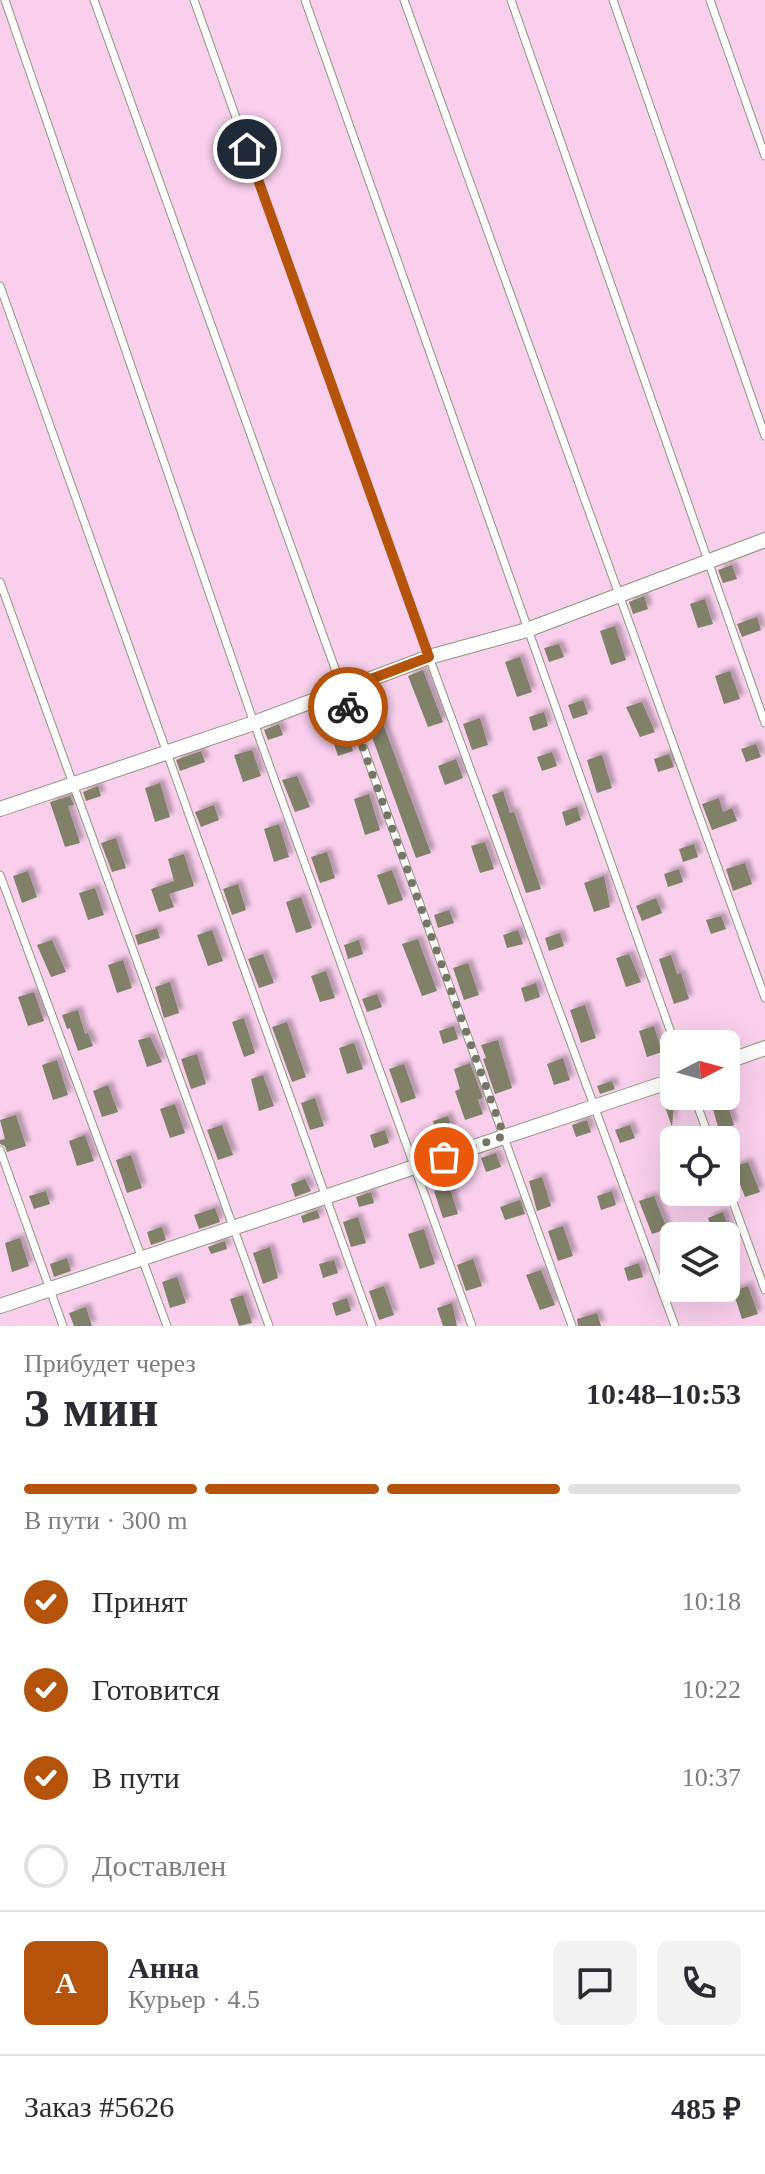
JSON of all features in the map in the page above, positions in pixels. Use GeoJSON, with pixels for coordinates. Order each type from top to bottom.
{"type":"FeatureCollection","features":[{"type":"Feature","properties":{"kind":"street"},"geometry":{"type":"LineString","coordinates":[[0,809],[254,723],[429,657],[527,630],[765,540]]}},
{"type":"Feature","properties":{"kind":"street"},"geometry":{"type":"LineString","coordinates":[[740,1057],[765,1048]]}},
{"type":"Feature","properties":{"kind":"street"},"geometry":{"type":"LineString","coordinates":[[0,1306],[660,1084]]}},
{"type":"Feature","properties":{"kind":"lane"},"geometry":{"type":"LineString","coordinates":[[5,0],[254,723],[472,1326]]}},
{"type":"Feature","properties":{"kind":"lane"},"geometry":{"type":"LineString","coordinates":[[94,0],[572,1326]]}},
{"type":"Feature","properties":{"kind":"lane"},"geometry":{"type":"LineString","coordinates":[[194,0],[429,657],[675,1326]]}},
{"type":"Feature","properties":{"kind":"lane"},"geometry":{"type":"LineString","coordinates":[[305,0],[670,1030]]}},
{"type":"Feature","properties":{"kind":"lane"},"geometry":{"type":"LineString","coordinates":[[404,0],[765,998]]}},
{"type":"Feature","properties":{"kind":"lane"},"geometry":{"type":"LineString","coordinates":[[511,0],[765,723]]}},
{"type":"Feature","properties":{"kind":"lane"},"geometry":{"type":"LineString","coordinates":[[613,0],[765,436]]}},
{"type":"Feature","properties":{"kind":"lane"},"geometry":{"type":"LineString","coordinates":[[710,0],[765,156]]}},
{"type":"Feature","properties":{"kind":"lane"},"geometry":{"type":"LineString","coordinates":[[0,286],[372,1326]]}},
{"type":"Feature","properties":{"kind":"lane"},"geometry":{"type":"LineString","coordinates":[[0,582],[269,1326]]}},
{"type":"Feature","properties":{"kind":"lane"},"geometry":{"type":"LineString","coordinates":[[0,875],[167,1326]]}},
{"type":"Feature","properties":{"kind":"lane"},"geometry":{"type":"LineString","coordinates":[[0,1150],[63,1326]]}},
{"type":"Feature","properties":{"kind":"lane"},"geometry":{"type":"LineString","coordinates":[[734,1206],[765,1290]]}},
{"type":"Feature","properties":{"kind":"shaded area"},"geometry":{"type":"Polygon","coordinates":[[[0,0],[765,0],[765,1326],[0,1326],[0,0]]]}},
{"type":"Feature","properties":{"kind":"building"},"geometry":{"type":"Polygon","coordinates":[[[732,565],[737,579],[723,583],[718,570],[732,565]]]}},
{"type":"Feature","properties":{"kind":"building"},"geometry":{"type":"Polygon","coordinates":[[[644,596],[648,609],[633,614],[629,602],[644,596]]]}},
{"type":"Feature","properties":{"kind":"building"},"geometry":{"type":"Polygon","coordinates":[[[705,599],[713,624],[698,628],[690,604],[705,599]]]}},
{"type":"Feature","properties":{"kind":"building"},"geometry":{"type":"Polygon","coordinates":[[[757,617],[761,630],[742,637],[737,624],[757,617]]]}},
{"type":"Feature","properties":{"kind":"building"},"geometry":{"type":"Polygon","coordinates":[[[615,626],[626,660],[611,665],[600,631],[615,626]]]}},
{"type":"Feature","properties":{"kind":"building"},"geometry":{"type":"Polygon","coordinates":[[[559,644],[564,657],[549,662],[544,648],[559,644]]]}},
{"type":"Feature","properties":{"kind":"building"},"geometry":{"type":"Polygon","coordinates":[[[520,657],[532,692],[517,697],[505,662],[520,657]]]}},
{"type":"Feature","properties":{"kind":"building"},"geometry":{"type":"Polygon","coordinates":[[[423,670],[443,722],[428,727],[408,676],[423,670]]]}},
{"type":"Feature","properties":{"kind":"building"},"geometry":{"type":"Polygon","coordinates":[[[730,671],[740,699],[724,704],[715,676],[730,671]]]}},
{"type":"Feature","properties":{"kind":"building"},"geometry":{"type":"Polygon","coordinates":[[[583,700],[588,714],[573,719],[568,705],[583,700]]]}},
{"type":"Feature","properties":{"kind":"building"},"geometry":{"type":"Polygon","coordinates":[[[642,702],[655,732],[640,737],[626,707],[642,702]]]}},
{"type":"Feature","properties":{"kind":"building"},"geometry":{"type":"Polygon","coordinates":[[[544,712],[548,726],[533,731],[529,717],[544,712]]]}},
{"type":"Feature","properties":{"kind":"building"},"geometry":{"type":"Polygon","coordinates":[[[480,718],[488,745],[472,750],[463,724],[480,718]]]}},
{"type":"Feature","properties":{"kind":"building"},"geometry":{"type":"Polygon","coordinates":[[[343,721],[353,751],[338,756],[328,726],[343,721]]]}},
{"type":"Feature","properties":{"kind":"building"},"geometry":{"type":"Polygon","coordinates":[[[382,721],[431,853],[416,858],[368,726],[382,721]]]}},
{"type":"Feature","properties":{"kind":"building"},"geometry":{"type":"Polygon","coordinates":[[[279,724],[283,735],[268,740],[264,730],[279,724]]]}},
{"type":"Feature","properties":{"kind":"building"},"geometry":{"type":"Polygon","coordinates":[[[756,744],[761,757],[746,762],[741,749],[756,744]]]}},
{"type":"Feature","properties":{"kind":"building"},"geometry":{"type":"Polygon","coordinates":[[[252,750],[261,776],[243,782],[234,755],[252,750]]]}},
{"type":"Feature","properties":{"kind":"building"},"geometry":{"type":"Polygon","coordinates":[[[201,751],[205,762],[180,771],[176,760],[201,751]]]}},
{"type":"Feature","properties":{"kind":"building"},"geometry":{"type":"Polygon","coordinates":[[[552,752],[557,766],[542,771],[537,757],[552,752]]]}},
{"type":"Feature","properties":{"kind":"building"},"geometry":{"type":"Polygon","coordinates":[[[669,754],[674,767],[658,772],[654,759],[669,754]]]}},
{"type":"Feature","properties":{"kind":"building"},"geometry":{"type":"Polygon","coordinates":[[[602,755],[612,788],[597,793],[587,760],[602,755]]]}},
{"type":"Feature","properties":{"kind":"building"},"geometry":{"type":"Polygon","coordinates":[[[456,759],[463,778],[445,785],[438,766],[456,759]]]}},
{"type":"Feature","properties":{"kind":"building"},"geometry":{"type":"Polygon","coordinates":[[[297,776],[310,807],[295,812],[282,780],[297,776]]]}},
{"type":"Feature","properties":{"kind":"building"},"geometry":{"type":"Polygon","coordinates":[[[160,783],[170,817],[155,822],[145,788],[160,783]]]}},
{"type":"Feature","properties":{"kind":"building"},"geometry":{"type":"Polygon","coordinates":[[[98,786],[101,796],[86,801],[83,792],[98,786]]]}},
{"type":"Feature","properties":{"kind":"building"},"geometry":{"type":"Polygon","coordinates":[[[503,791],[510,813],[514,812],[541,889],[526,893],[492,795],[503,791]]]}},
{"type":"Feature","properties":{"kind":"building"},"geometry":{"type":"Polygon","coordinates":[[[369,794],[380,830],[365,835],[354,799],[369,794]]]}},
{"type":"Feature","properties":{"kind":"building"},"geometry":{"type":"Polygon","coordinates":[[[70,796],[74,805],[68,806],[80,843],[65,847],[50,802],[70,796]]]}},
{"type":"Feature","properties":{"kind":"building"},"geometry":{"type":"Polygon","coordinates":[[[719,798],[723,812],[732,808],[737,821],[712,830],[702,804],[719,798]]]}},
{"type":"Feature","properties":{"kind":"building"},"geometry":{"type":"Polygon","coordinates":[[[214,805],[219,820],[201,827],[195,812],[214,805]]]}},
{"type":"Feature","properties":{"kind":"building"},"geometry":{"type":"Polygon","coordinates":[[[577,807],[581,820],[566,826],[562,812],[577,807]]]}},
{"type":"Feature","properties":{"kind":"building"},"geometry":{"type":"Polygon","coordinates":[[[279,824],[289,857],[274,862],[264,829],[279,824]]]}},
{"type":"Feature","properties":{"kind":"building"},"geometry":{"type":"Polygon","coordinates":[[[116,838],[126,868],[112,872],[101,843],[116,838]]]}},
{"type":"Feature","properties":{"kind":"building"},"geometry":{"type":"Polygon","coordinates":[[[485,842],[494,869],[480,873],[471,846],[485,842]]]}},
{"type":"Feature","properties":{"kind":"building"},"geometry":{"type":"Polygon","coordinates":[[[694,844],[698,857],[683,862],[679,849],[694,844]]]}},
{"type":"Feature","properties":{"kind":"building"},"geometry":{"type":"Polygon","coordinates":[[[327,852],[335,878],[320,883],[311,857],[327,852]]]}},
{"type":"Feature","properties":{"kind":"building"},"geometry":{"type":"Polygon","coordinates":[[[184,854],[194,886],[169,894],[174,907],[159,912],[151,889],[174,881],[168,859],[184,854]]]}},
{"type":"Feature","properties":{"kind":"building"},"geometry":{"type":"Polygon","coordinates":[[[745,863],[752,884],[733,891],[726,869],[745,863]]]}},
{"type":"Feature","properties":{"kind":"building"},"geometry":{"type":"Polygon","coordinates":[[[679,869],[683,882],[668,887],[664,874],[679,869]]]}},
{"type":"Feature","properties":{"kind":"building"},"geometry":{"type":"Polygon","coordinates":[[[392,870],[403,900],[388,905],[377,875],[392,870]]]}},
{"type":"Feature","properties":{"kind":"building"},"geometry":{"type":"Polygon","coordinates":[[[28,871],[37,897],[22,903],[13,876],[28,871]]]}},
{"type":"Feature","properties":{"kind":"building"},"geometry":{"type":"Polygon","coordinates":[[[604,876],[610,907],[594,912],[584,883],[604,876]]]}},
{"type":"Feature","properties":{"kind":"building"},"geometry":{"type":"Polygon","coordinates":[[[238,884],[246,910],[232,915],[223,889],[238,884]]]}},
{"type":"Feature","properties":{"kind":"building"},"geometry":{"type":"Polygon","coordinates":[[[95,888],[104,915],[88,920],[79,893],[95,888]]]}},
{"type":"Feature","properties":{"kind":"building"},"geometry":{"type":"Polygon","coordinates":[[[301,897],[312,928],[296,933],[286,902],[301,897]]]}},
{"type":"Feature","properties":{"kind":"building"},"geometry":{"type":"Polygon","coordinates":[[[656,898],[662,913],[642,921],[636,906],[656,898]]]}},
{"type":"Feature","properties":{"kind":"building"},"geometry":{"type":"Polygon","coordinates":[[[449,910],[454,923],[438,928],[434,915],[449,910]]]}},
{"type":"Feature","properties":{"kind":"building"},"geometry":{"type":"Polygon","coordinates":[[[721,916],[726,929],[711,934],[706,920],[721,916]]]}},
{"type":"Feature","properties":{"kind":"building"},"geometry":{"type":"Polygon","coordinates":[[[157,928],[160,938],[138,945],[135,935],[157,928]]]}},
{"type":"Feature","properties":{"kind":"building"},"geometry":{"type":"Polygon","coordinates":[[[212,930],[223,961],[208,966],[197,935],[212,930]]]}},
{"type":"Feature","properties":{"kind":"building"},"geometry":{"type":"Polygon","coordinates":[[[518,930],[523,944],[507,948],[503,935],[518,930]]]}},
{"type":"Feature","properties":{"kind":"building"},"geometry":{"type":"Polygon","coordinates":[[[560,933],[564,946],[549,951],[545,938],[560,933]]]}},
{"type":"Feature","properties":{"kind":"building"},"geometry":{"type":"Polygon","coordinates":[[[418,939],[437,991],[422,996],[402,944],[418,939]]]}},
{"type":"Feature","properties":{"kind":"building"},"geometry":{"type":"Polygon","coordinates":[[[52,940],[66,972],[51,977],[37,945],[52,940]]]}},
{"type":"Feature","properties":{"kind":"building"},"geometry":{"type":"Polygon","coordinates":[[[359,940],[363,954],[348,959],[344,945],[359,940]]]}},
{"type":"Feature","properties":{"kind":"building"},"geometry":{"type":"Polygon","coordinates":[[[263,954],[274,983],[259,988],[248,959],[263,954]]]}},
{"type":"Feature","properties":{"kind":"building"},"geometry":{"type":"Polygon","coordinates":[[[629,954],[641,982],[626,987],[616,958],[629,954]]]}},
{"type":"Feature","properties":{"kind":"building"},"geometry":{"type":"Polygon","coordinates":[[[671,955],[677,974],[681,973],[689,999],[674,1004],[659,959],[671,955]]]}},
{"type":"Feature","properties":{"kind":"building"},"geometry":{"type":"Polygon","coordinates":[[[123,960],[132,988],[117,993],[108,965],[123,960]]]}},
{"type":"Feature","properties":{"kind":"building"},"geometry":{"type":"Polygon","coordinates":[[[468,963],[479,995],[464,1000],[453,968],[468,963]]]}},
{"type":"Feature","properties":{"kind":"building"},"geometry":{"type":"Polygon","coordinates":[[[326,971],[335,998],[320,1002],[311,976],[326,971]]]}},
{"type":"Feature","properties":{"kind":"building"},"geometry":{"type":"Polygon","coordinates":[[[170,982],[179,1013],[164,1018],[155,987],[170,982]]]}},
{"type":"Feature","properties":{"kind":"building"},"geometry":{"type":"Polygon","coordinates":[[[536,983],[540,997],[525,1002],[521,988],[536,983]]]}},
{"type":"Feature","properties":{"kind":"building"},"geometry":{"type":"Polygon","coordinates":[[[34,992],[44,1021],[28,1026],[18,997],[34,992]]]}},
{"type":"Feature","properties":{"kind":"building"},"geometry":{"type":"Polygon","coordinates":[[[377,994],[382,1007],[367,1012],[362,999],[377,994]]]}},
{"type":"Feature","properties":{"kind":"building"},"geometry":{"type":"Polygon","coordinates":[[[585,1005],[596,1038],[581,1043],[570,1010],[585,1005]]]}},
{"type":"Feature","properties":{"kind":"building"},"geometry":{"type":"Polygon","coordinates":[[[78,1010],[85,1034],[88,1033],[93,1046],[78,1051],[62,1015],[78,1010]]]}},
{"type":"Feature","properties":{"kind":"building"},"geometry":{"type":"Polygon","coordinates":[[[244,1018],[255,1053],[244,1057],[232,1022],[244,1018]]]}},
{"type":"Feature","properties":{"kind":"building"},"geometry":{"type":"Polygon","coordinates":[[[287,1022],[306,1077],[292,1082],[272,1027],[287,1022]]]}},
{"type":"Feature","properties":{"kind":"building"},"geometry":{"type":"Polygon","coordinates":[[[454,1026],[458,1039],[443,1044],[439,1031],[454,1026]]]}},
{"type":"Feature","properties":{"kind":"building"},"geometry":{"type":"Polygon","coordinates":[[[654,1026],[660,1053],[647,1057],[639,1031],[654,1026]]]}},
{"type":"Feature","properties":{"kind":"building"},"geometry":{"type":"Polygon","coordinates":[[[150,1037],[162,1062],[147,1067],[138,1040],[150,1037]]]}},
{"type":"Feature","properties":{"kind":"building"},"geometry":{"type":"Polygon","coordinates":[[[498,1040],[512,1088],[495,1094],[481,1045],[498,1040]]]}},
{"type":"Feature","properties":{"kind":"building"},"geometry":{"type":"Polygon","coordinates":[[[354,1043],[363,1069],[347,1074],[339,1048],[354,1043]]]}},
{"type":"Feature","properties":{"kind":"building"},"geometry":{"type":"Polygon","coordinates":[[[197,1054],[206,1084],[191,1089],[181,1059],[197,1054]]]}},
{"type":"Feature","properties":{"kind":"building"},"geometry":{"type":"Polygon","coordinates":[[[563,1058],[570,1080],[554,1085],[547,1064],[563,1058]]]}},
{"type":"Feature","properties":{"kind":"building"},"geometry":{"type":"Polygon","coordinates":[[[57,1060],[68,1095],[53,1100],[42,1065],[57,1060]]]}},
{"type":"Feature","properties":{"kind":"building"},"geometry":{"type":"Polygon","coordinates":[[[470,1063],[483,1098],[478,1100],[483,1114],[465,1120],[455,1091],[460,1089],[454,1069],[470,1063]]]}},
{"type":"Feature","properties":{"kind":"building"},"geometry":{"type":"Polygon","coordinates":[[[404,1064],[416,1098],[401,1103],[389,1069],[404,1064]]]}},
{"type":"Feature","properties":{"kind":"building"},"geometry":{"type":"Polygon","coordinates":[[[263,1075],[274,1106],[259,1111],[251,1079],[263,1075]]]}},
{"type":"Feature","properties":{"kind":"building"},"geometry":{"type":"Polygon","coordinates":[[[612,1081],[615,1089],[600,1094],[597,1086],[612,1081]]]}},
{"type":"Feature","properties":{"kind":"building"},"geometry":{"type":"Polygon","coordinates":[[[108,1085],[118,1112],[102,1117],[93,1091],[108,1085]]]}},
{"type":"Feature","properties":{"kind":"building"},"geometry":{"type":"Polygon","coordinates":[[[315,1098],[324,1126],[310,1130],[301,1103],[315,1098]]]}},
{"type":"Feature","properties":{"kind":"building"},"geometry":{"type":"Polygon","coordinates":[[[175,1104],[185,1133],[170,1138],[160,1109],[175,1104]]]}},
{"type":"Feature","properties":{"kind":"building"},"geometry":{"type":"Polygon","coordinates":[[[666,1110],[674,1110],[672,1126],[666,1110]]]}},
{"type":"Feature","properties":{"kind":"building"},"geometry":{"type":"Polygon","coordinates":[[[713,1110],[729,1110],[734,1125],[718,1126],[713,1110]]]}},
{"type":"Feature","properties":{"kind":"building"},"geometry":{"type":"Polygon","coordinates":[[[16,1115],[26,1146],[7,1152],[5,1146],[0,1144],[0,1140],[5,1139],[0,1120],[16,1115]]]}},
{"type":"Feature","properties":{"kind":"building"},"geometry":{"type":"Polygon","coordinates":[[[448,1116],[452,1129],[437,1134],[433,1121],[448,1116]]]}},
{"type":"Feature","properties":{"kind":"building"},"geometry":{"type":"Polygon","coordinates":[[[587,1120],[591,1132],[576,1137],[572,1125],[587,1120]]]}},
{"type":"Feature","properties":{"kind":"building"},"geometry":{"type":"Polygon","coordinates":[[[222,1125],[233,1155],[218,1160],[207,1130],[222,1125]]]}},
{"type":"Feature","properties":{"kind":"building"},"geometry":{"type":"Polygon","coordinates":[[[630,1125],[635,1138],[620,1143],[615,1130],[630,1125]]]}},
{"type":"Feature","properties":{"kind":"building"},"geometry":{"type":"Polygon","coordinates":[[[385,1130],[389,1143],[374,1148],[370,1135],[385,1130]]]}},
{"type":"Feature","properties":{"kind":"building"},"geometry":{"type":"Polygon","coordinates":[[[85,1135],[94,1161],[77,1166],[69,1141],[85,1135]]]}},
{"type":"Feature","properties":{"kind":"building"},"geometry":{"type":"Polygon","coordinates":[[[496,1153],[501,1167],[486,1172],[481,1158],[496,1153]]]}},
{"type":"Feature","properties":{"kind":"building"},"geometry":{"type":"Polygon","coordinates":[[[131,1155],[142,1188],[127,1193],[116,1160],[131,1155]]]}},
{"type":"Feature","properties":{"kind":"building"},"geometry":{"type":"Polygon","coordinates":[[[748,1162],[760,1192],[745,1197],[740,1184],[740,1165],[748,1162]]]}},
{"type":"Feature","properties":{"kind":"building"},"geometry":{"type":"Polygon","coordinates":[[[542,1177],[551,1206],[537,1211],[529,1181],[542,1177]]]}},
{"type":"Feature","properties":{"kind":"building"},"geometry":{"type":"Polygon","coordinates":[[[305,1179],[311,1191],[295,1197],[291,1184],[305,1179]]]}},
{"type":"Feature","properties":{"kind":"building"},"geometry":{"type":"Polygon","coordinates":[[[449,1186],[458,1214],[443,1218],[434,1191],[449,1186]]]}},
{"type":"Feature","properties":{"kind":"building"},"geometry":{"type":"Polygon","coordinates":[[[46,1191],[50,1204],[34,1209],[29,1196],[46,1191]]]}},
{"type":"Feature","properties":{"kind":"building"},"geometry":{"type":"Polygon","coordinates":[[[612,1191],[616,1205],[601,1210],[597,1196],[612,1191]]]}},
{"type":"Feature","properties":{"kind":"building"},"geometry":{"type":"Polygon","coordinates":[[[371,1192],[374,1203],[359,1207],[356,1197],[371,1192]]]}},
{"type":"Feature","properties":{"kind":"building"},"geometry":{"type":"Polygon","coordinates":[[[654,1196],[664,1222],[660,1222],[660,1231],[652,1234],[639,1201],[654,1196]]]}},
{"type":"Feature","properties":{"kind":"building"},"geometry":{"type":"Polygon","coordinates":[[[520,1200],[525,1214],[505,1220],[500,1207],[520,1200]]]}},
{"type":"Feature","properties":{"kind":"building"},"geometry":{"type":"Polygon","coordinates":[[[215,1208],[220,1222],[199,1229],[194,1215],[215,1208]]]}},
{"type":"Feature","properties":{"kind":"building"},"geometry":{"type":"Polygon","coordinates":[[[317,1210],[320,1218],[303,1223],[301,1216],[317,1210]]]}},
{"type":"Feature","properties":{"kind":"building"},"geometry":{"type":"Polygon","coordinates":[[[723,1212],[726,1222],[709,1222],[708,1218],[723,1212]]]}},
{"type":"Feature","properties":{"kind":"building"},"geometry":{"type":"Polygon","coordinates":[[[358,1217],[366,1243],[351,1247],[343,1222],[358,1217]]]}},
{"type":"Feature","properties":{"kind":"building"},"geometry":{"type":"Polygon","coordinates":[[[563,1226],[573,1256],[558,1261],[548,1231],[563,1226]]]}},
{"type":"Feature","properties":{"kind":"building"},"geometry":{"type":"Polygon","coordinates":[[[162,1227],[166,1240],[151,1245],[147,1232],[162,1227]]]}},
{"type":"Feature","properties":{"kind":"building"},"geometry":{"type":"Polygon","coordinates":[[[424,1229],[435,1264],[420,1269],[408,1234],[424,1229]]]}},
{"type":"Feature","properties":{"kind":"building"},"geometry":{"type":"Polygon","coordinates":[[[20,1238],[29,1266],[12,1272],[5,1243],[20,1238]]]}},
{"type":"Feature","properties":{"kind":"building"},"geometry":{"type":"Polygon","coordinates":[[[225,1241],[227,1249],[211,1254],[208,1247],[225,1241]]]}},
{"type":"Feature","properties":{"kind":"building"},"geometry":{"type":"Polygon","coordinates":[[[270,1247],[278,1278],[263,1284],[253,1253],[270,1247]]]}},
{"type":"Feature","properties":{"kind":"building"},"geometry":{"type":"Polygon","coordinates":[[[67,1258],[71,1271],[54,1277],[50,1264],[67,1258]]]}},
{"type":"Feature","properties":{"kind":"building"},"geometry":{"type":"Polygon","coordinates":[[[473,1259],[482,1286],[466,1291],[457,1265],[473,1259]]]}},
{"type":"Feature","properties":{"kind":"building"},"geometry":{"type":"Polygon","coordinates":[[[334,1260],[338,1273],[323,1278],[319,1264],[334,1260]]]}},
{"type":"Feature","properties":{"kind":"building"},"geometry":{"type":"Polygon","coordinates":[[[639,1263],[643,1277],[628,1281],[624,1268],[639,1263]]]}},
{"type":"Feature","properties":{"kind":"building"},"geometry":{"type":"Polygon","coordinates":[[[541,1270],[555,1305],[540,1310],[526,1275],[541,1270]]]}},
{"type":"Feature","properties":{"kind":"building"},"geometry":{"type":"Polygon","coordinates":[[[177,1277],[186,1303],[170,1308],[162,1282],[177,1277]]]}},
{"type":"Feature","properties":{"kind":"building"},"geometry":{"type":"Polygon","coordinates":[[[384,1286],[394,1315],[379,1320],[369,1291],[384,1286]]]}},
{"type":"Feature","properties":{"kind":"building"},"geometry":{"type":"Polygon","coordinates":[[[748,1286],[758,1314],[742,1319],[737,1302],[740,1302],[740,1289],[748,1286]]]}},
{"type":"Feature","properties":{"kind":"building"},"geometry":{"type":"Polygon","coordinates":[[[243,1295],[252,1323],[239,1326],[230,1299],[243,1295]]]}},
{"type":"Feature","properties":{"kind":"building"},"geometry":{"type":"Polygon","coordinates":[[[347,1298],[351,1311],[336,1316],[332,1303],[347,1298]]]}},
{"type":"Feature","properties":{"kind":"building"},"geometry":{"type":"Polygon","coordinates":[[[452,1303],[457,1326],[443,1326],[437,1308],[452,1303]]]}},
{"type":"Feature","properties":{"kind":"building"},"geometry":{"type":"Polygon","coordinates":[[[86,1307],[92,1326],[74,1326],[69,1313],[86,1307]]]}},
{"type":"Feature","properties":{"kind":"building"},"geometry":{"type":"Polygon","coordinates":[[[597,1313],[601,1326],[578,1326],[577,1319],[597,1313]]]}},
{"type":"Feature","properties":{"kind":"way so far"},"geometry":{"type":"LineString","coordinates":[[348,707],[504,1136],[444,1157]]}},
{"type":"Feature","properties":{"kind":"route"},"geometry":{"type":"LineString","coordinates":[[247,149],[429,657],[342,690],[348,707]]}}]}
